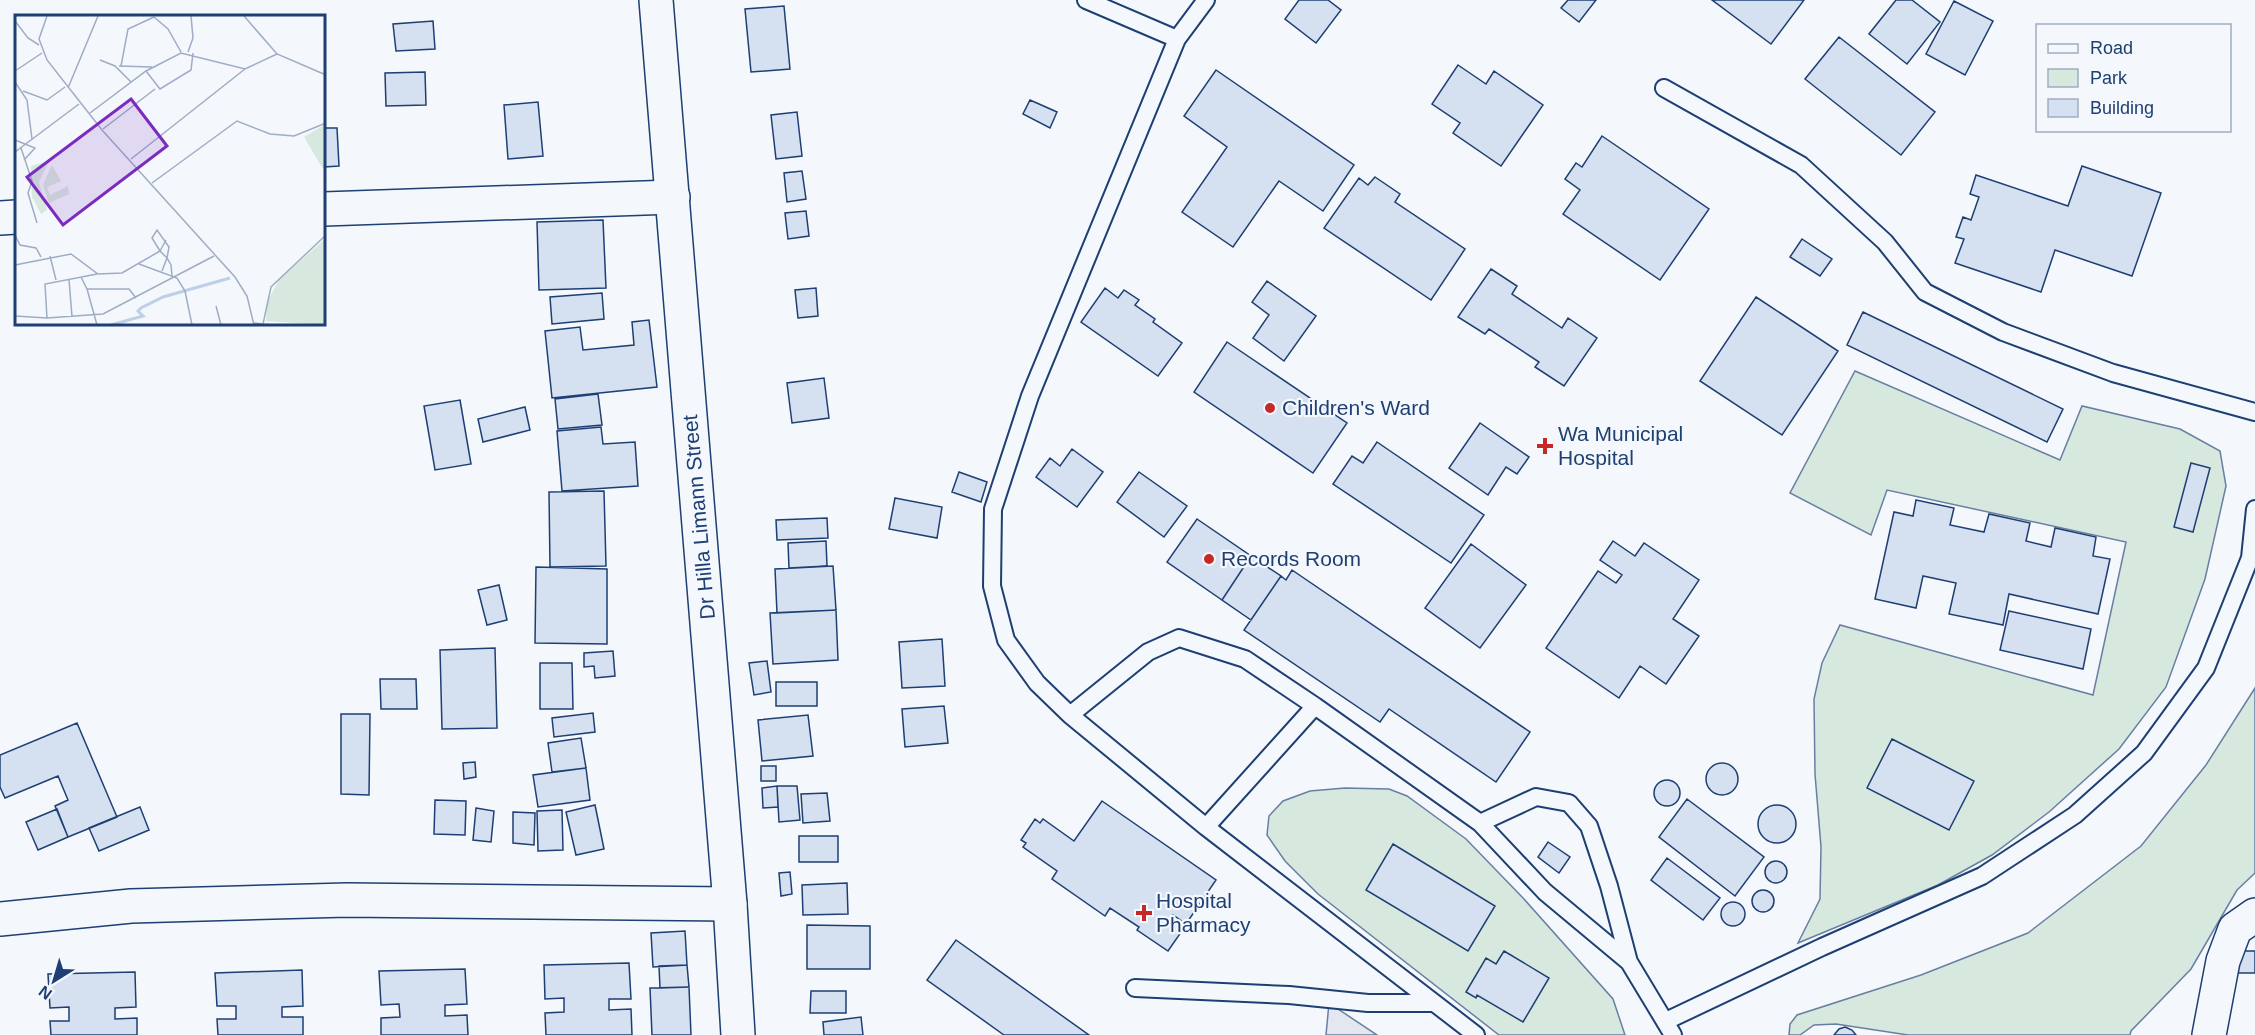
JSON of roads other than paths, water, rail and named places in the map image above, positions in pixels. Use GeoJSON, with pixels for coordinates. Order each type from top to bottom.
{"type":"FeatureCollection","features":[{"type":"Feature","properties":{"kind":"main road","name":"Dr Hilla Limann Street"},"geometry":{"type":"LineString","coordinates":[[656,0],[730,904],[738,1035]]}},
{"type":"Feature","properties":{"kind":"main road"},"geometry":{"type":"LineString","coordinates":[[326,209],[673,197]]}},
{"type":"Feature","properties":{"kind":"main road"},"geometry":{"type":"LineString","coordinates":[[0,218],[15,217]]}},
{"type":"Feature","properties":{"kind":"main road"},"geometry":{"type":"LineString","coordinates":[[0,919],[131,906],[347,900],[730,904]]}},
{"type":"Feature","properties":{"kind":"main road"},"geometry":{"type":"LineString","coordinates":[[2209,1035],[2223,961],[2235,929],[2255,915]]}},
{"type":"Feature","properties":{"kind":"lane"},"geometry":{"type":"LineString","coordinates":[[1086,0],[1177,39]]}},
{"type":"Feature","properties":{"kind":"lane"},"geometry":{"type":"LineString","coordinates":[[1206,0],[1177,39],[1030,396],[993,509],[992,586],[1006,640],[1036,683],[1070,715],[1206,827],[1476,1035]]}},
{"type":"Feature","properties":{"kind":"lane"},"geometry":{"type":"LineString","coordinates":[[1664,88],[1801,165],[1885,242],[1925,292],[2003,332],[2113,373],[2255,412]]}},
{"type":"Feature","properties":{"kind":"lane"},"geometry":{"type":"LineString","coordinates":[[1480,823],[1536,798],[1569,802],[1589,826],[1610,886],[1629,962],[1669,1028],[1822,947],[1983,876],[2074,815],[2144,753],[2206,668],[2250,558],[2255,509]]}},
{"type":"Feature","properties":{"kind":"lane"},"geometry":{"type":"LineString","coordinates":[[1070,715],[1148,652],[1179,638],[1245,659],[1480,823],[1545,892],[1629,962]]}},
{"type":"Feature","properties":{"kind":"lane"},"geometry":{"type":"LineString","coordinates":[[1206,827],[1315,706]]}},
{"type":"Feature","properties":{"kind":"lane"},"geometry":{"type":"LineString","coordinates":[[1135,988],[1289,995],[1368,1003],[1434,1003]]}},
{"type":"Feature","properties":{"kind":"place","name":"Children's Ward"},"geometry":{"type":"Point","coordinates":[1270,408]}},
{"type":"Feature","properties":{"kind":"place","name":"Wa Municipal Hospital"},"geometry":{"type":"Point","coordinates":[1545,446]}},
{"type":"Feature","properties":{"kind":"place","name":"Records Room"},"geometry":{"type":"Point","coordinates":[1209,559]}},
{"type":"Feature","properties":{"kind":"place","name":"Hospital Pharmacy"},"geometry":{"type":"Point","coordinates":[1144,913]}}]}
